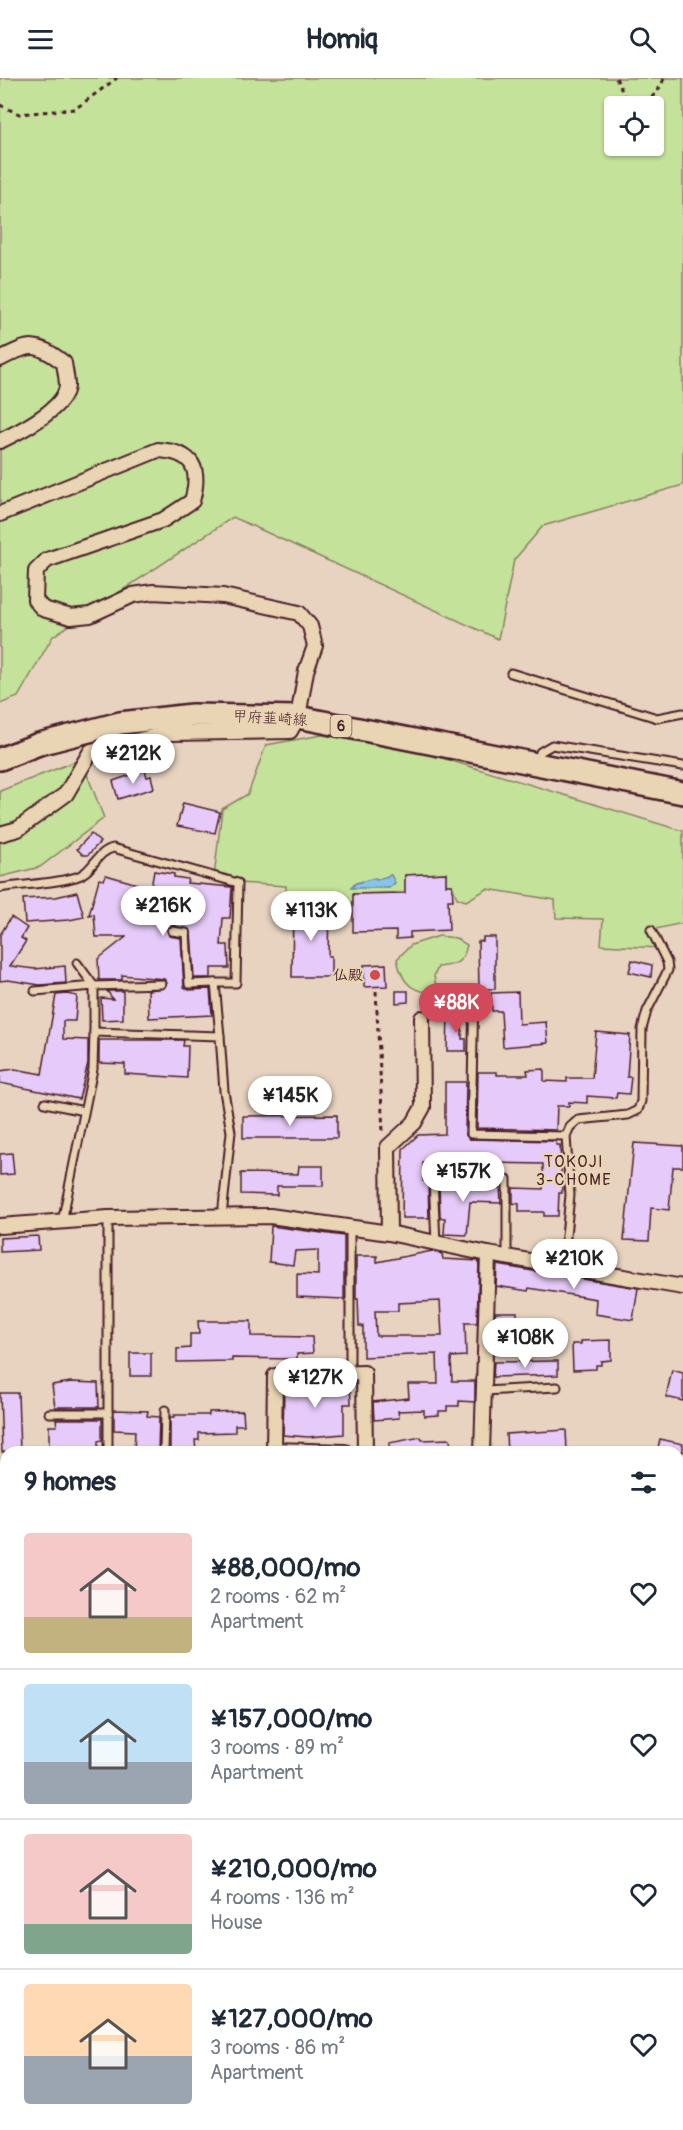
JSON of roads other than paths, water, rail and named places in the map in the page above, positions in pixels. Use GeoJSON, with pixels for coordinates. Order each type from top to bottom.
{"type":"FeatureCollection","features":[{"type":"Feature","properties":{"kind":"main road","name":"甲府韮崎線"},"geometry":{"type":"LineString","coordinates":[[0,759],[39,744],[120,723],[192,715],[298,717],[683,793]]}},
{"type":"Feature","properties":{"kind":"street"},"geometry":{"type":"LineString","coordinates":[[0,359],[21,348],[43,348],[63,363],[67,388],[59,404],[22,430],[0,441]]}},
{"type":"Feature","properties":{"kind":"street"},"geometry":{"type":"LineString","coordinates":[[0,514],[158,450],[177,451],[188,459],[195,470],[196,486],[192,501],[163,519],[47,560],[36,571],[35,600],[44,609],[70,617],[90,615],[133,595],[153,591],[223,596],[299,613],[310,626],[315,646],[306,671],[298,717],[290,731],[170,734],[91,751],[66,794],[18,829],[0,834]]}},
{"type":"Feature","properties":{"kind":"street"},"geometry":{"type":"LineString","coordinates":[[389,1233],[388,1147],[414,1123],[423,1107],[422,1018]]}},
{"type":"Feature","properties":{"kind":"street"},"geometry":{"type":"LineString","coordinates":[[0,1226],[108,1218],[270,1216],[389,1233],[488,1254],[683,1287]]}},
{"type":"Feature","properties":{"kind":"street"},"geometry":{"type":"LineString","coordinates":[[482,1446],[488,1254]]}},
{"type":"Feature","properties":{"kind":"street"},"geometry":{"type":"LineString","coordinates":[[274,1446],[275,1376],[350,1373],[364,1373],[364,1446]]}},
{"type":"Feature","properties":{"kind":"lane"},"geometry":{"type":"LineString","coordinates":[[511,673],[657,718],[683,713]]}},
{"type":"Feature","properties":{"kind":"lane"},"geometry":{"type":"LineString","coordinates":[[538,764],[540,752],[552,745],[683,766]]}},
{"type":"Feature","properties":{"kind":"lane"},"geometry":{"type":"LineString","coordinates":[[0,888],[76,877],[89,868],[102,852],[113,848],[238,883],[236,983],[189,984],[186,933],[172,930]]}},
{"type":"Feature","properties":{"kind":"lane"},"geometry":{"type":"LineString","coordinates":[[563,1267],[570,1196],[566,1136],[570,1127],[578,1120],[628,1115],[638,1110],[641,1101],[642,1029],[647,1011],[668,970],[667,962],[651,930]]}},
{"type":"Feature","properties":{"kind":"lane"},"geometry":{"type":"LineString","coordinates":[[62,1222],[93,1069],[94,986],[77,963]]}},
{"type":"Feature","properties":{"kind":"lane"},"geometry":{"type":"LineString","coordinates":[[216,983],[224,1091],[231,1132],[222,1216]]}},
{"type":"Feature","properties":{"kind":"lane"},"geometry":{"type":"LineString","coordinates":[[35,992],[94,986],[161,984]]}},
{"type":"Feature","properties":{"kind":"lane"},"geometry":{"type":"LineString","coordinates":[[474,992],[471,1134],[566,1136]]}},
{"type":"Feature","properties":{"kind":"lane"},"geometry":{"type":"LineString","coordinates":[[93,1032],[220,1036]]}},
{"type":"Feature","properties":{"kind":"lane"},"geometry":{"type":"LineString","coordinates":[[45,1103],[84,1111]]}},
{"type":"Feature","properties":{"kind":"lane"},"geometry":{"type":"LineString","coordinates":[[436,1243],[433,1177],[439,1172],[507,1179],[507,1257]]}},
{"type":"Feature","properties":{"kind":"lane"},"geometry":{"type":"LineString","coordinates":[[108,1218],[108,1446]]}},
{"type":"Feature","properties":{"kind":"lane"},"geometry":{"type":"LineString","coordinates":[[350,1227],[350,1373]]}},
{"type":"Feature","properties":{"kind":"lane"},"geometry":{"type":"LineString","coordinates":[[483,1391],[557,1387]]}},
{"type":"Feature","properties":{"kind":"lane"},"geometry":{"type":"LineString","coordinates":[[164,1446],[165,1410]]}},
{"type":"Feature","properties":{"kind":"lane"},"geometry":{"type":"LineString","coordinates":[[49,1413],[108,1413]]}},
{"type":"Feature","properties":{"kind":"water"},"geometry":{"type":"Polygon","coordinates":[[[391,875],[395,883],[389,888],[351,888],[356,883],[391,875]]]}},
{"type":"Feature","properties":{"kind":"place","name":"仏殿"},"geometry":{"type":"Point","coordinates":[375,975]}},
{"type":"Feature","properties":{"kind":"district","name":"TOKOJI 3-CHOME"},"geometry":{"type":"Point","coordinates":[574,1170]}}]}
